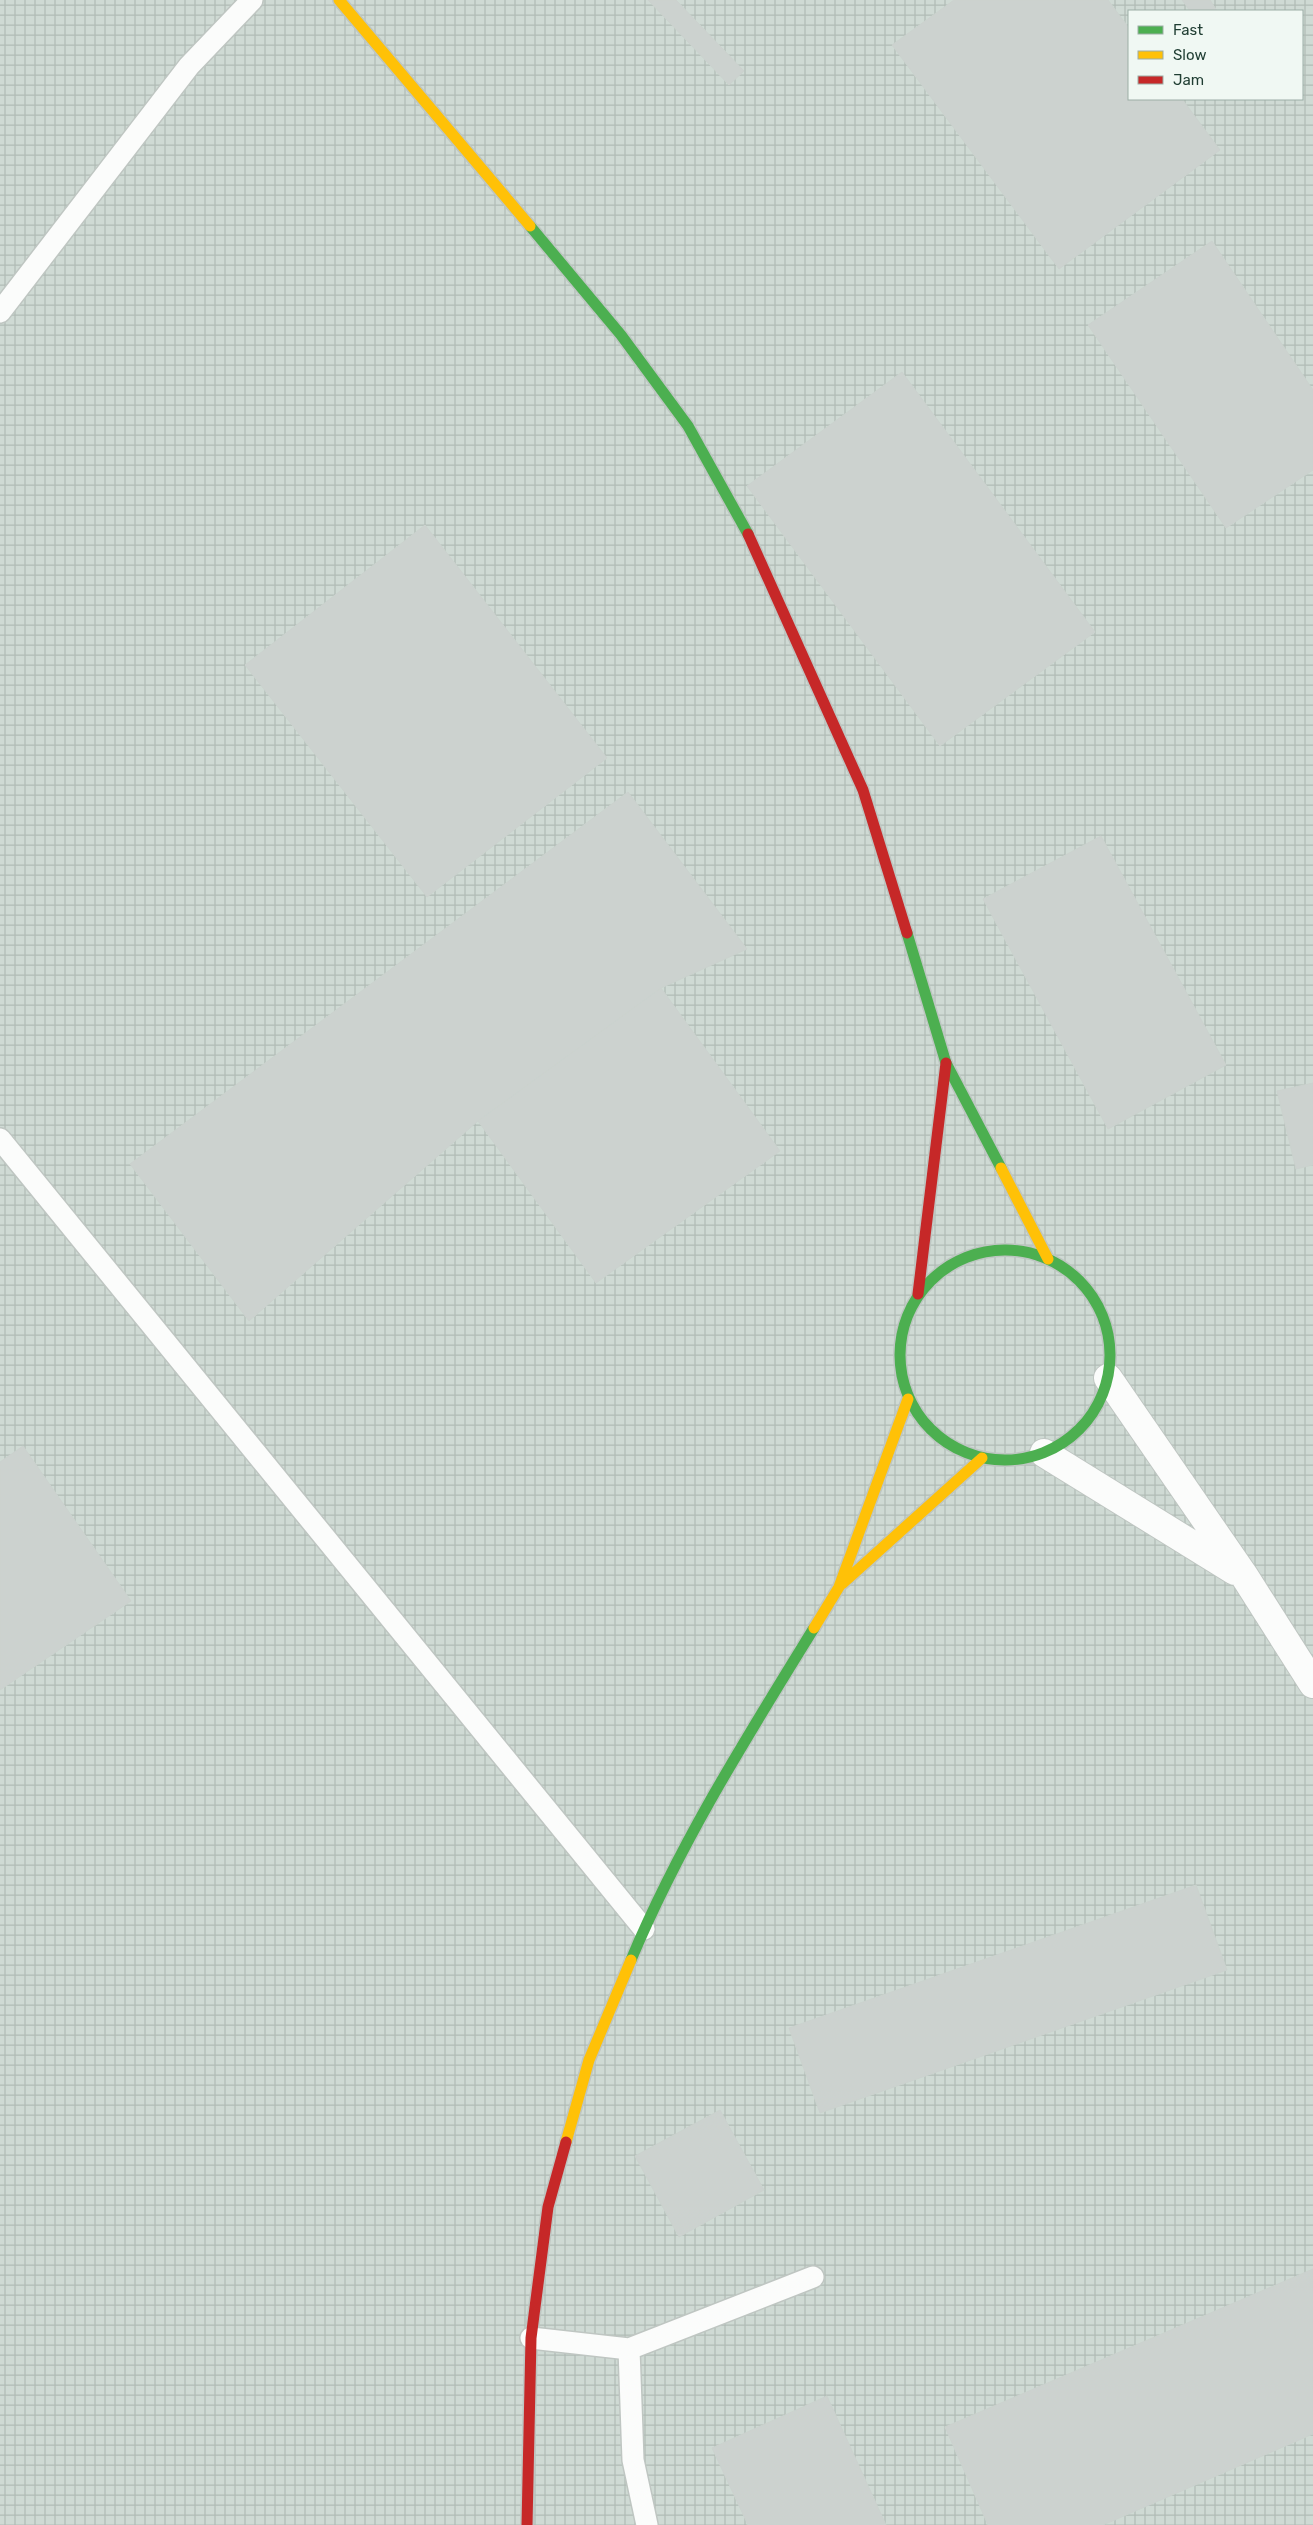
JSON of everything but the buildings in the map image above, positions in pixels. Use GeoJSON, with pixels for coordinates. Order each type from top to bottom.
{"type":"FeatureCollection","features":[{"type":"Feature","properties":{"kind":"main road"},"geometry":{"type":"LineString","coordinates":[[339,0],[621,334],[688,426],[748,534],[863,790],[946,1062],[1048,1258]]}},
{"type":"Feature","properties":{"kind":"main road"},"geometry":{"type":"LineString","coordinates":[[918,1294],[944,1268],[976,1253],[1012,1249],[1048,1258],[1078,1279],[1099,1308],[1109,1342],[1108,1378],[1095,1410],[1073,1436],[1044,1453],[1013,1460],[982,1458],[952,1446],[926,1426],[908,1399],[899,1363],[902,1327],[918,1294],[946,1062]]}},
{"type":"Feature","properties":{"kind":"main road"},"geometry":{"type":"LineString","coordinates":[[527,2525],[531,2338],[548,2207],[589,2060],[644,1929],[722,1779],[839,1587],[908,1399]]}},
{"type":"Feature","properties":{"kind":"main road"},"geometry":{"type":"LineString","coordinates":[[839,1587],[982,1458]]}},
{"type":"Feature","properties":{"kind":"street"},"geometry":{"type":"LineString","coordinates":[[1108,1378],[1245,1577],[1313,1684]]}},
{"type":"Feature","properties":{"kind":"street"},"geometry":{"type":"LineString","coordinates":[[1044,1453],[1245,1577]]}},
{"type":"Feature","properties":{"kind":"lane"},"geometry":{"type":"LineString","coordinates":[[0,312],[189,66],[252,0]]}},
{"type":"Feature","properties":{"kind":"lane"},"geometry":{"type":"LineString","coordinates":[[0,1139],[644,1929]]}},
{"type":"Feature","properties":{"kind":"lane"},"geometry":{"type":"LineString","coordinates":[[531,2338],[629,2348],[813,2277]]}},
{"type":"Feature","properties":{"kind":"lane"},"geometry":{"type":"LineString","coordinates":[[629,2348],[633,2460],[647,2525]]}},
{"type":"Feature","properties":{"kind":"shaded area"},"geometry":{"type":"Polygon","coordinates":[[[0,0],[1313,0],[1313,2525],[0,2525],[0,0]]]}},
{"type":"Feature","properties":{"kind":"traffic: fast"},"geometry":{"type":"LineString","coordinates":[[530,226],[621,335],[688,426],[748,534]]}},
{"type":"Feature","properties":{"kind":"traffic: fast"},"geometry":{"type":"LineString","coordinates":[[907,933],[946,1063],[1001,1168]]}},
{"type":"Feature","properties":{"kind":"traffic: fast"},"geometry":{"type":"LineString","coordinates":[[1005,1250],[1025,1252],[1045,1258],[1063,1268],[1079,1281],[1092,1297],[1102,1315],[1108,1335],[1110,1355],[1108,1375],[1102,1395],[1092,1413],[1079,1429],[1063,1442],[1045,1452],[1025,1458],[1005,1460],[985,1458],[965,1452],[947,1442],[931,1429],[918,1413],[908,1395],[902,1375],[900,1355],[902,1335],[908,1315],[918,1297],[931,1281],[947,1268],[965,1258],[985,1252],[1005,1250]]}},
{"type":"Feature","properties":{"kind":"traffic: fast"},"geometry":{"type":"LineString","coordinates":[[631,1960],[671,1874],[716,1790],[814,1628]]}},
{"type":"Feature","properties":{"kind":"traffic: slow"},"geometry":{"type":"LineString","coordinates":[[339,0],[530,226]]}},
{"type":"Feature","properties":{"kind":"traffic: slow"},"geometry":{"type":"LineString","coordinates":[[1001,1168],[1048,1259]]}},
{"type":"Feature","properties":{"kind":"traffic: slow"},"geometry":{"type":"LineString","coordinates":[[814,1628],[839,1587],[908,1399]]}},
{"type":"Feature","properties":{"kind":"traffic: slow"},"geometry":{"type":"LineString","coordinates":[[842,1584],[982,1458]]}},
{"type":"Feature","properties":{"kind":"traffic: slow"},"geometry":{"type":"LineString","coordinates":[[566,2142],[589,2060],[631,1960]]}},
{"type":"Feature","properties":{"kind":"traffic: jam"},"geometry":{"type":"LineString","coordinates":[[748,534],[863,790],[907,933]]}},
{"type":"Feature","properties":{"kind":"traffic: jam"},"geometry":{"type":"LineString","coordinates":[[918,1294],[946,1063]]}},
{"type":"Feature","properties":{"kind":"traffic: jam"},"geometry":{"type":"LineString","coordinates":[[527,2525],[531,2338],[548,2207],[566,2142]]}}]}
